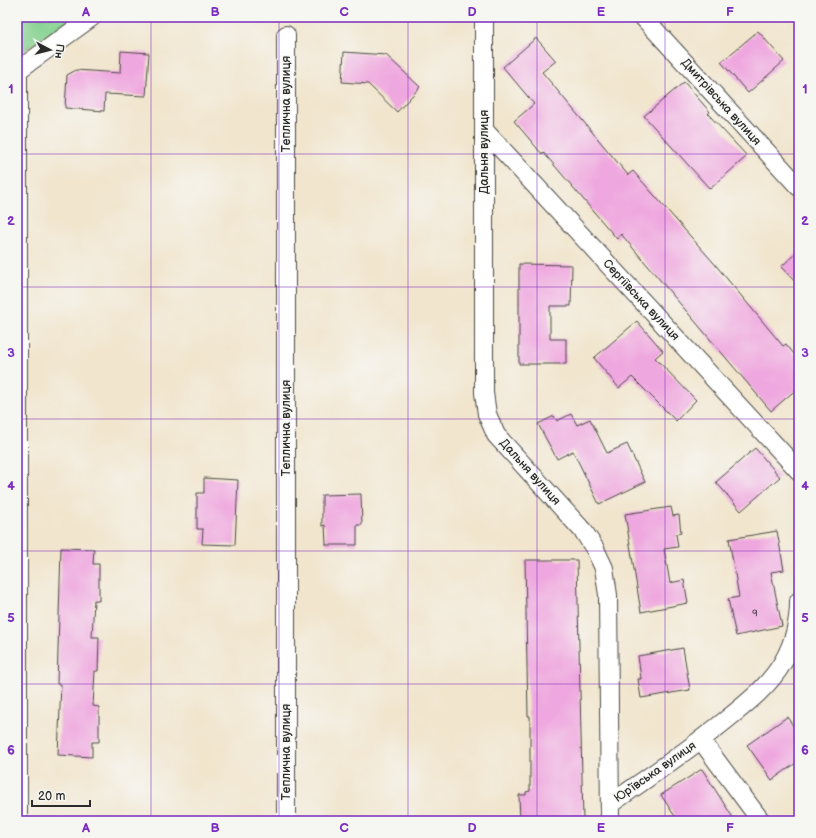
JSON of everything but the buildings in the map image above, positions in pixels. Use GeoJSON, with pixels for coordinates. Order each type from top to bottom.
{"type":"FeatureCollection","features":[{"type":"Feature","properties":{"kind":"street"},"geometry":{"type":"LineString","coordinates":[[18,821],[17,70],[92,17]]}},
{"type":"Feature","properties":{"kind":"street","name":"Дальня вулиця"},"geometry":{"type":"LineString","coordinates":[[484,17],[484,393],[487,414],[496,435],[584,532],[604,568],[608,595],[610,813]]}},
{"type":"Feature","properties":{"kind":"street","name":"Дмитрівська вулиця"},"geometry":{"type":"LineString","coordinates":[[643,17],[799,187]]}},
{"type":"Feature","properties":{"kind":"street","name":"Теплична вулиця"},"geometry":{"type":"LineString","coordinates":[[286,35],[286,821]]}},
{"type":"Feature","properties":{"kind":"street","name":"Сергіївська вулиця"},"geometry":{"type":"LineString","coordinates":[[484,130],[799,471]]}},
{"type":"Feature","properties":{"kind":"street","name":"Юрʼївська вулиця"},"geometry":{"type":"LineString","coordinates":[[610,813],[744,705],[764,686],[783,663],[794,642],[799,615],[799,601]]}},
{"type":"Feature","properties":{"kind":"street","name":"Юрʼївська вулиця"},"geometry":{"type":"LineString","coordinates":[[701,740],[760,821]]}},
{"type":"Feature","properties":{"kind":"green space"},"geometry":{"type":"Polygon","coordinates":[[[17,17],[75,17],[17,55],[17,17]]]}}]}
